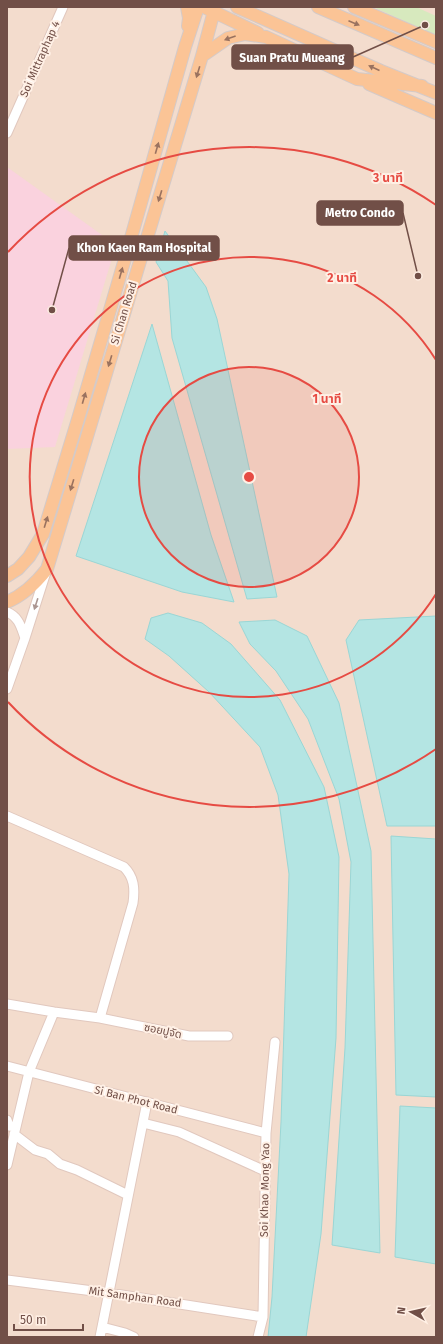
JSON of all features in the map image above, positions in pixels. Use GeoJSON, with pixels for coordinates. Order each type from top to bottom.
{"type":"FeatureCollection","features":[{"type":"Feature","properties":{"kind":"main road"},"geometry":{"type":"LineString","coordinates":[[185,47],[189,18],[187,7]]}},
{"type":"Feature","properties":{"kind":"main road","name":"Si Chan Road"},"geometry":{"type":"LineString","coordinates":[[7,576],[18,569],[29,557],[43,534],[198,7]]}},
{"type":"Feature","properties":{"kind":"main road"},"geometry":{"type":"LineString","coordinates":[[237,7],[381,71],[422,86],[436,93]]}},
{"type":"Feature","properties":{"kind":"main road"},"geometry":{"type":"LineString","coordinates":[[318,7],[433,57]]}},
{"type":"Feature","properties":{"kind":"main road"},"geometry":{"type":"LineString","coordinates":[[354,7],[436,42]]}},
{"type":"Feature","properties":{"kind":"main road"},"geometry":{"type":"LineString","coordinates":[[211,9],[266,37],[357,79],[436,113]]}},
{"type":"Feature","properties":{"kind":"main road","name":"Si Chan Road"},"geometry":{"type":"LineString","coordinates":[[7,602],[29,588],[47,569],[202,56],[211,9]]}},
{"type":"Feature","properties":{"kind":"main road"},"geometry":{"type":"LineString","coordinates":[[384,20],[433,57]]}},
{"type":"Feature","properties":{"kind":"main road"},"geometry":{"type":"LineString","coordinates":[[202,56],[228,38],[246,34],[266,37]]}},
{"type":"Feature","properties":{"kind":"main road"},"geometry":{"type":"LineString","coordinates":[[357,79],[422,86]]}},
{"type":"Feature","properties":{"kind":"street","name":"Soi Mittraphap 4"},"geometry":{"type":"LineString","coordinates":[[7,133],[63,7]]}},
{"type":"Feature","properties":{"kind":"street"},"geometry":{"type":"LineString","coordinates":[[7,689],[47,569]]}},
{"type":"Feature","properties":{"kind":"street"},"geometry":{"type":"LineString","coordinates":[[7,612],[16,618],[20,623],[25,638]]}},
{"type":"Feature","properties":{"kind":"street"},"geometry":{"type":"LineString","coordinates":[[7,816],[124,866],[133,878],[133,902],[100,1018]]}},
{"type":"Feature","properties":{"kind":"street","name":"ซอยปูจัด"},"geometry":{"type":"LineString","coordinates":[[7,1004],[100,1018],[189,1036],[228,1036]]}},
{"type":"Feature","properties":{"kind":"street"},"geometry":{"type":"LineString","coordinates":[[7,1165],[29,1072],[54,1012]]}},
{"type":"Feature","properties":{"kind":"street","name":"Soi Khao Mong Yao"},"geometry":{"type":"LineString","coordinates":[[258,1337],[263,1317],[266,1133],[275,1042]]}},
{"type":"Feature","properties":{"kind":"street","name":"Si Ban Phot Road"},"geometry":{"type":"LineString","coordinates":[[7,1066],[266,1133]]}},
{"type":"Feature","properties":{"kind":"street"},"geometry":{"type":"LineString","coordinates":[[100,1337],[147,1102]]}},
{"type":"Feature","properties":{"kind":"street"},"geometry":{"type":"LineString","coordinates":[[7,1120],[9,1126],[34,1150],[48,1154],[60,1164],[78,1170],[128,1196]]}},
{"type":"Feature","properties":{"kind":"street"},"geometry":{"type":"LineString","coordinates":[[143,1122],[178,1132],[265,1171]]}},
{"type":"Feature","properties":{"kind":"street","name":"Mit Samphan Road"},"geometry":{"type":"LineString","coordinates":[[7,1280],[109,1293],[263,1317]]}},
{"type":"Feature","properties":{"kind":"street"},"geometry":{"type":"LineString","coordinates":[[102,1327],[134,1337]]}},
{"type":"Feature","properties":{"kind":"shaded area"},"geometry":{"type":"Polygon","coordinates":[[[7,7],[436,7],[436,1337],[7,1337],[7,7]]]}},
{"type":"Feature","properties":{"kind":"shaded area"},"geometry":{"type":"Polygon","coordinates":[[[7,167],[116,245],[55,447],[7,449],[7,167]]]}},
{"type":"Feature","properties":{"kind":"green space"},"geometry":{"type":"Polygon","coordinates":[[[373,7],[416,7],[436,16],[436,35],[373,7]]]}},
{"type":"Feature","properties":{"kind":"water"},"geometry":{"type":"Polygon","coordinates":[[[165,231],[206,287],[217,319],[277,597],[247,599],[172,338],[168,281],[156,262],[165,231]]]}},
{"type":"Feature","properties":{"kind":"water"},"geometry":{"type":"Polygon","coordinates":[[[152,324],[211,535],[234,602],[182,592],[76,556],[152,324]]]}},
{"type":"Feature","properties":{"kind":"water"},"geometry":{"type":"Polygon","coordinates":[[[168,613],[202,623],[231,644],[280,700],[324,787],[339,857],[336,1038],[321,1234],[306,1337],[268,1337],[272,1297],[281,1122],[289,874],[278,795],[260,747],[209,692],[169,656],[145,639],[151,618],[168,613]]]}},
{"type":"Feature","properties":{"kind":"water"},"geometry":{"type":"Polygon","coordinates":[[[436,616],[436,826],[387,826],[346,640],[359,620],[436,616]]]}},
{"type":"Feature","properties":{"kind":"water"},"geometry":{"type":"Polygon","coordinates":[[[275,620],[307,636],[339,703],[371,851],[380,1253],[332,1245],[345,1048],[351,862],[339,799],[308,719],[276,671],[250,644],[239,622],[275,620]]]}},
{"type":"Feature","properties":{"kind":"water"},"geometry":{"type":"Polygon","coordinates":[[[391,836],[436,839],[436,1097],[396,1095],[391,836]]]}},
{"type":"Feature","properties":{"kind":"water"},"geometry":{"type":"Polygon","coordinates":[[[400,1106],[436,1108],[436,1264],[395,1257],[400,1106]]]}},
{"type":"Feature","properties":{"kind":"place","name":"Suan Pratu Mueang"},"geometry":{"type":"Point","coordinates":[425,25]}},
{"type":"Feature","properties":{"kind":"place","name":"Metro Condo"},"geometry":{"type":"Point","coordinates":[418,276]}},
{"type":"Feature","properties":{"kind":"place","name":"Khon Kaen Ram Hospital"},"geometry":{"type":"Point","coordinates":[52,310]}}]}
